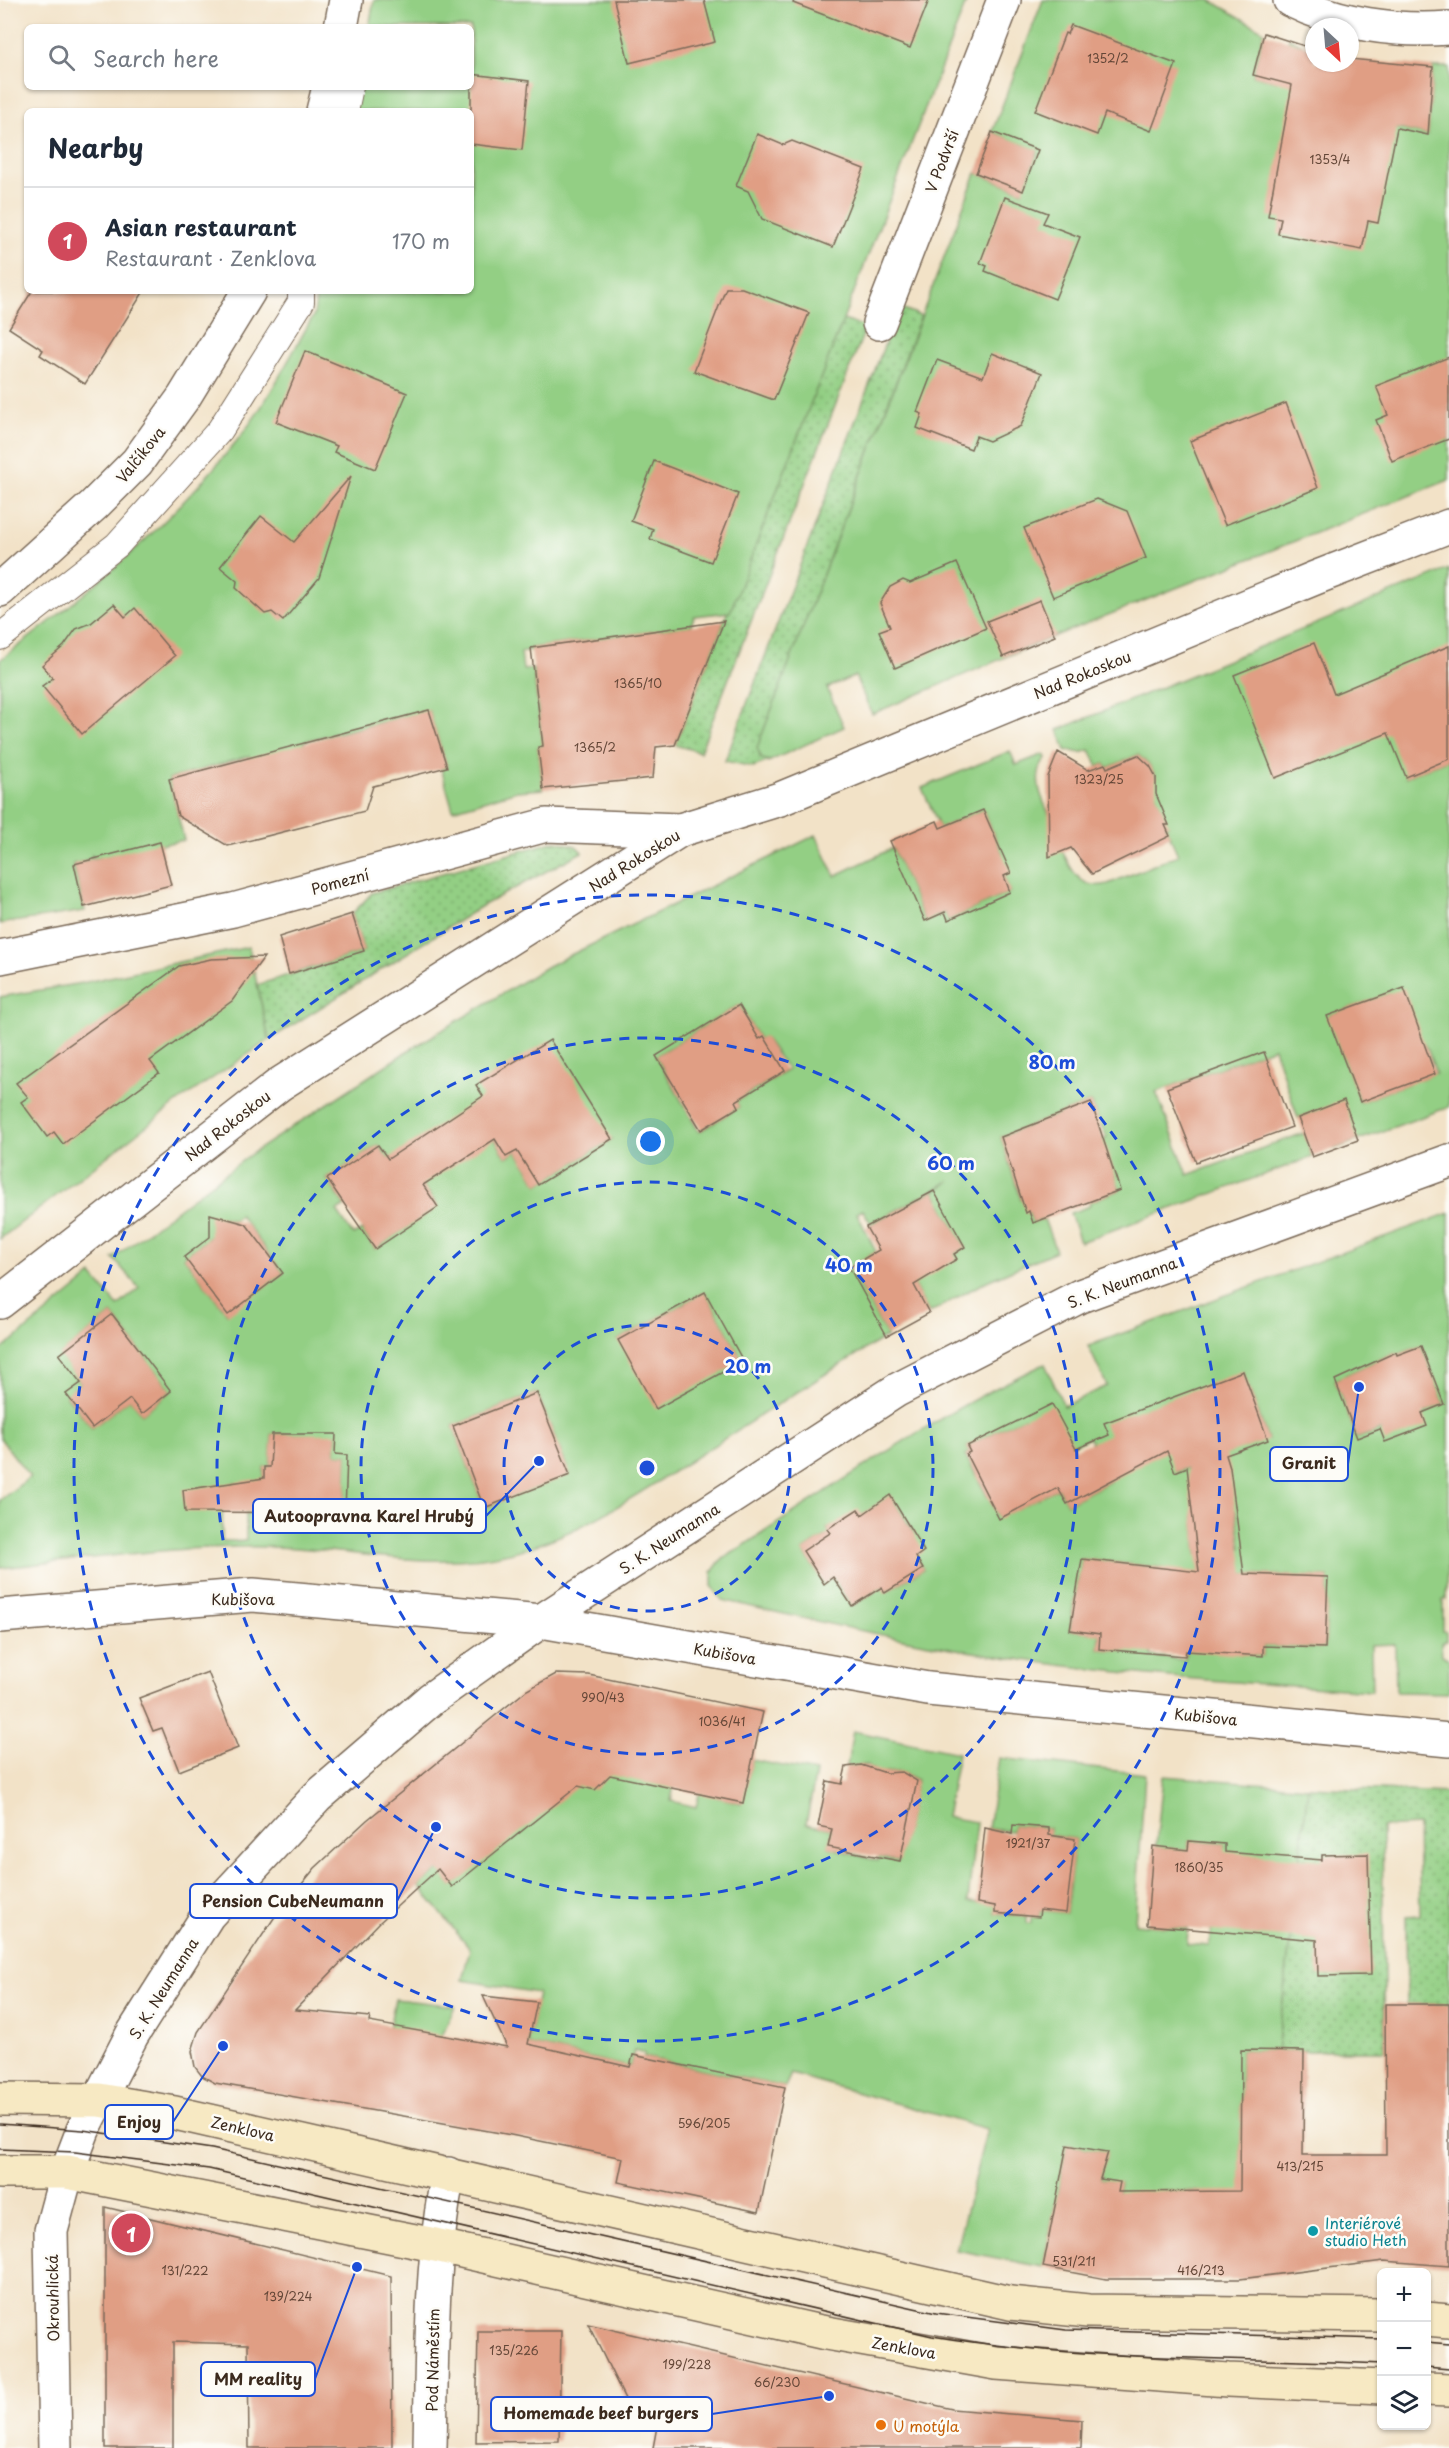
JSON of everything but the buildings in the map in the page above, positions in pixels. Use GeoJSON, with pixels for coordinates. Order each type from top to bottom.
{"type":"FeatureCollection","features":[{"type":"Feature","properties":{"kind":"main road","name":"Zenklova"},"geometry":{"type":"LineString","coordinates":[[0,2099],[99,2100],[175,2113],[1010,2303],[1088,2311],[1377,2315]]}},
{"type":"Feature","properties":{"kind":"main road","name":"Zenklova"},"geometry":{"type":"LineString","coordinates":[[0,2172],[71,2162],[434,2259],[996,2363],[1228,2380],[1377,2387]]}},
{"type":"Feature","properties":{"kind":"main road"},"geometry":{"type":"LineString","coordinates":[[1431,2319],[1449,2321]]}},
{"type":"Feature","properties":{"kind":"main road"},"geometry":{"type":"LineString","coordinates":[[1431,2389],[1449,2390]]}},
{"type":"Feature","properties":{"kind":"street"},"geometry":{"type":"LineString","coordinates":[[342,24],[346,0]]}},
{"type":"Feature","properties":{"kind":"street","name":"V Podvrší"},"geometry":{"type":"LineString","coordinates":[[879,323],[1004,0]]}},
{"type":"Feature","properties":{"kind":"street"},"geometry":{"type":"LineString","coordinates":[[1290,0],[1343,19],[1385,27],[1449,28]]}},
{"type":"Feature","properties":{"kind":"street"},"geometry":{"type":"LineString","coordinates":[[324,108],[328,90]]}},
{"type":"Feature","properties":{"kind":"street","name":"Valčíkova"},"geometry":{"type":"LineString","coordinates":[[0,590],[94,505],[137,462],[184,397],[247,294]]}},
{"type":"Feature","properties":{"kind":"street","name":"Nad Rokoskou"},"geometry":{"type":"LineString","coordinates":[[0,1302],[280,1084],[680,830],[780,799],[1316,578],[1449,526]]}},
{"type":"Feature","properties":{"kind":"street","name":"Pomezní"},"geometry":{"type":"LineString","coordinates":[[0,957],[233,910],[546,825],[680,830]]}},
{"type":"Feature","properties":{"kind":"street","name":"S. K. Neumanna"},"geometry":{"type":"LineString","coordinates":[[71,2162],[132,2035],[208,1915],[317,1797],[431,1699],[541,1621],[897,1390],[1080,1296],[1449,1161]]}},
{"type":"Feature","properties":{"kind":"street","name":"Kubišova"},"geometry":{"type":"LineString","coordinates":[[0,1616],[244,1594],[541,1621],[928,1689],[1449,1740]]}},
{"type":"Feature","properties":{"kind":"street","name":"Okrouhlická"},"geometry":{"type":"LineString","coordinates":[[55,2448],[51,2231],[71,2162]]}},
{"type":"Feature","properties":{"kind":"street"},"geometry":{"type":"LineString","coordinates":[[434,2259],[448,2175]]}},
{"type":"Feature","properties":{"kind":"street","name":"Pod Náměstím"},"geometry":{"type":"LineString","coordinates":[[430,2448],[434,2259]]}},
{"type":"Feature","properties":{"kind":"lane"},"geometry":{"type":"LineString","coordinates":[[346,108],[349,90]]}},
{"type":"Feature","properties":{"kind":"lane"},"geometry":{"type":"LineString","coordinates":[[0,637],[117,544],[220,430],[301,303],[301,294]]}},
{"type":"Feature","properties":{"kind":"green space"},"geometry":{"type":"Polygon","coordinates":[[[374,0],[967,0],[730,612],[694,616],[691,626],[531,648],[531,650],[521,652],[523,670],[533,669],[543,746],[538,747],[543,789],[517,791],[453,810],[441,768],[447,767],[429,711],[304,741],[305,747],[251,762],[249,756],[169,779],[184,840],[94,859],[92,855],[91,859],[73,864],[85,911],[0,924],[0,660],[124,559],[154,532],[209,474],[247,428],[267,397],[314,315],[317,294],[474,294],[474,108],[355,108],[358,90],[474,90],[474,24],[370,24],[374,0]]]}},
{"type":"Feature","properties":{"kind":"green space"},"geometry":{"type":"Polygon","coordinates":[[[1043,0],[1210,0],[1264,31],[1253,75],[1277,81],[1289,38],[1302,45],[1291,107],[1428,135],[1433,67],[1449,67],[1449,480],[1055,636],[872,714],[855,676],[827,688],[844,727],[770,761],[762,759],[757,748],[976,173],[1022,191],[1038,151],[992,132],[1043,0]]]}},
{"type":"Feature","properties":{"kind":"green space"},"geometry":{"type":"Polygon","coordinates":[[[899,307],[921,316],[758,746],[760,757],[770,761],[753,767],[725,761],[899,307]]]}},
{"type":"Feature","properties":{"kind":"green space"},"geometry":{"type":"Polygon","coordinates":[[[843,320],[866,327],[700,752],[675,745],[843,320]]]}},
{"type":"Feature","properties":{"kind":"green space"},"geometry":{"type":"Polygon","coordinates":[[[1449,569],[1449,654],[1406,777],[1449,759],[1449,1107],[1334,1149],[1319,1110],[1298,1118],[1274,1048],[1156,1092],[1188,1175],[1304,1133],[1312,1157],[1080,1242],[1070,1213],[1090,1206],[1089,1202],[1120,1190],[1102,1140],[1107,1138],[1091,1102],[1001,1137],[1021,1200],[1024,1199],[1033,1223],[1044,1219],[1056,1251],[987,1281],[929,1313],[910,1278],[956,1259],[954,1254],[965,1247],[934,1191],[950,1181],[871,1224],[863,1210],[857,1213],[876,1252],[849,1267],[887,1336],[605,1514],[537,1545],[483,1558],[453,1560],[392,1558],[301,1548],[237,1547],[135,1553],[0,1568],[0,1500],[30,1477],[0,1438],[0,1351],[92,1275],[118,1306],[139,1288],[113,1258],[251,1154],[406,1052],[548,966],[816,835],[835,876],[893,848],[925,921],[945,912],[948,920],[1010,892],[996,857],[1002,853],[983,810],[940,828],[922,788],[1010,751],[1016,765],[1044,754],[1046,758],[1038,776],[1041,795],[1068,863],[1080,879],[1087,884],[1108,884],[1178,855],[1165,825],[1168,825],[1154,790],[1155,776],[1150,766],[1138,755],[1107,768],[1105,764],[1098,766],[1090,750],[1081,753],[1066,750],[1058,730],[1449,569]],[[1389,994],[1328,1016],[1360,1102],[1436,1073],[1428,1050],[1389,994]],[[739,1005],[656,1056],[699,1132],[739,1107],[736,1101],[788,1070],[764,1037],[759,1039],[739,1005]],[[504,1129],[493,1137],[506,1157],[517,1151],[538,1185],[612,1139],[504,1129]],[[378,1145],[327,1179],[345,1206],[337,1211],[353,1235],[362,1230],[375,1249],[438,1206],[423,1185],[388,1159],[378,1145]],[[240,1215],[233,1220],[222,1217],[210,1237],[184,1257],[227,1314],[283,1273],[240,1215]],[[705,1292],[618,1340],[743,1361],[705,1292]],[[112,1314],[60,1355],[81,1383],[66,1395],[92,1428],[130,1399],[142,1414],[171,1391],[112,1314]],[[537,1393],[453,1426],[484,1508],[570,1474],[537,1393]],[[272,1434],[270,1467],[264,1467],[263,1505],[345,1505],[347,1455],[335,1454],[336,1435],[272,1434]],[[235,1482],[223,1489],[222,1541],[246,1541],[246,1492],[235,1482]]]}},
{"type":"Feature","properties":{"kind":"green space"},"geometry":{"type":"Polygon","coordinates":[[[556,841],[576,846],[582,852],[482,906],[269,1040],[257,985],[364,951],[352,914],[372,893],[556,841]]]}},
{"type":"Feature","properties":{"kind":"green space"},"geometry":{"type":"Polygon","coordinates":[[[249,947],[269,1040],[179,1101],[0,1239],[0,997],[82,983],[249,947]]]}},
{"type":"Feature","properties":{"kind":"green space"},"geometry":{"type":"Polygon","coordinates":[[[1449,1213],[1449,1558],[1447,1558],[1446,1600],[1443,1600],[1443,1631],[1446,1632],[1446,1640],[1441,1643],[1442,1655],[1449,1659],[1449,1693],[1396,1692],[1395,1644],[1371,1645],[1372,1691],[1197,1679],[1046,1663],[906,1640],[722,1600],[712,1586],[712,1572],[720,1561],[879,1456],[1002,1385],[1045,1364],[1064,1406],[1107,1386],[1088,1346],[1449,1213]],[[1421,1346],[1397,1355],[1396,1352],[1335,1380],[1357,1438],[1423,1416],[1427,1411],[1444,1404],[1421,1346]],[[1243,1372],[1176,1472],[1268,1439],[1243,1372]],[[1024,1418],[967,1446],[970,1452],[965,1455],[999,1518],[1058,1488],[1067,1504],[1111,1481],[1089,1438],[1062,1451],[1024,1418]],[[890,1496],[862,1515],[827,1529],[830,1533],[803,1551],[824,1583],[833,1577],[852,1606],[882,1587],[886,1592],[923,1569],[916,1557],[913,1532],[890,1496]],[[1236,1510],[1193,1515],[1197,1555],[1241,1548],[1236,1510]],[[1082,1559],[1070,1630],[1100,1633],[1099,1649],[1126,1651],[1128,1636],[1152,1639],[1151,1656],[1185,1660],[1190,1616],[1159,1603],[1163,1568],[1082,1559]],[[1244,1574],[1240,1654],[1263,1656],[1263,1646],[1325,1648],[1328,1577],[1244,1574]]]}},
{"type":"Feature","properties":{"kind":"green space"},"geometry":{"type":"Polygon","coordinates":[[[853,1731],[958,1753],[946,1817],[976,1822],[968,1902],[996,1904],[995,1913],[1027,1916],[1027,1923],[1031,1923],[1031,1917],[1039,1917],[1040,1910],[1066,1913],[1075,1839],[1049,1835],[1049,1828],[1013,1825],[1012,1831],[988,1829],[999,1758],[1145,1774],[1135,1924],[1188,1929],[1187,1944],[1209,1946],[1225,1844],[1189,1841],[1188,1850],[1156,1847],[1163,1776],[1308,1787],[1277,2051],[1241,2050],[1241,2201],[1195,2191],[1163,2192],[1101,2278],[1120,2183],[1100,2179],[1107,2152],[1067,2145],[1043,2267],[956,2250],[987,2129],[791,2074],[785,2087],[644,2057],[644,2053],[634,2050],[630,2067],[528,2044],[538,1993],[462,1980],[470,1949],[419,1886],[439,1870],[452,1886],[580,1782],[603,1773],[675,1780],[671,1801],[696,1807],[701,1786],[717,1797],[742,1803],[752,1760],[816,1772],[806,1824],[832,1829],[829,1847],[878,1861],[879,1857],[899,1861],[917,1780],[901,1772],[878,1773],[868,1765],[847,1766],[853,1731]]]}},
{"type":"Feature","properties":{"kind":"green space"},"geometry":{"type":"Polygon","coordinates":[[[1308,1787],[1449,1793],[1449,2004],[1407,2004],[1406,1917],[1420,1916],[1418,1825],[1382,1827],[1385,2051],[1277,2051],[1308,1787]]]}},
{"type":"Feature","properties":{"kind":"green space"},"geometry":{"type":"Polygon","coordinates":[[[395,1999],[455,2006],[441,2038],[389,2029],[395,1999]]]}},
{"type":"Feature","properties":{"kind":"tram line"},"geometry":{"type":"LineString","coordinates":[[0,2124],[83,2130],[212,2149],[936,2313],[1066,2330],[1377,2339]]}},
{"type":"Feature","properties":{"kind":"tram line"},"geometry":{"type":"LineString","coordinates":[[0,2149],[75,2152],[209,2169],[932,2336],[988,2344],[1100,2354],[1377,2364]]}},
{"type":"Feature","properties":{"kind":"tram line"},"geometry":{"type":"LineString","coordinates":[[1431,2342],[1449,2344]]}},
{"type":"Feature","properties":{"kind":"tram line"},"geometry":{"type":"LineString","coordinates":[[1431,2367],[1449,2369]]}},
{"type":"Feature","properties":{"kind":"place","name":"Granit"},"geometry":{"type":"Point","coordinates":[1359,1387]}},
{"type":"Feature","properties":{"kind":"place","name":"Autoopravna Karel Hrubý"},"geometry":{"type":"Point","coordinates":[539,1461]}},
{"type":"Feature","properties":{"kind":"place","name":"Pension CubeNeumann"},"geometry":{"type":"Point","coordinates":[436,1827]}},
{"type":"Feature","properties":{"kind":"place","name":"Enjoy"},"geometry":{"type":"Point","coordinates":[223,2046]}},
{"type":"Feature","properties":{"kind":"place","name":"Interiérové studio Heth"},"geometry":{"type":"Point","coordinates":[1313,2231]}},
{"type":"Feature","properties":{"kind":"place","name":"Asian restaurant"},"geometry":{"type":"Point","coordinates":[131,2233]}},
{"type":"Feature","properties":{"kind":"place","name":"MM reality"},"geometry":{"type":"Point","coordinates":[357,2267]}},
{"type":"Feature","properties":{"kind":"place","name":"Homemade beef burgers"},"geometry":{"type":"Point","coordinates":[829,2396]}},
{"type":"Feature","properties":{"kind":"place","name":"U motýla"},"geometry":{"type":"Point","coordinates":[881,2425]}}]}
